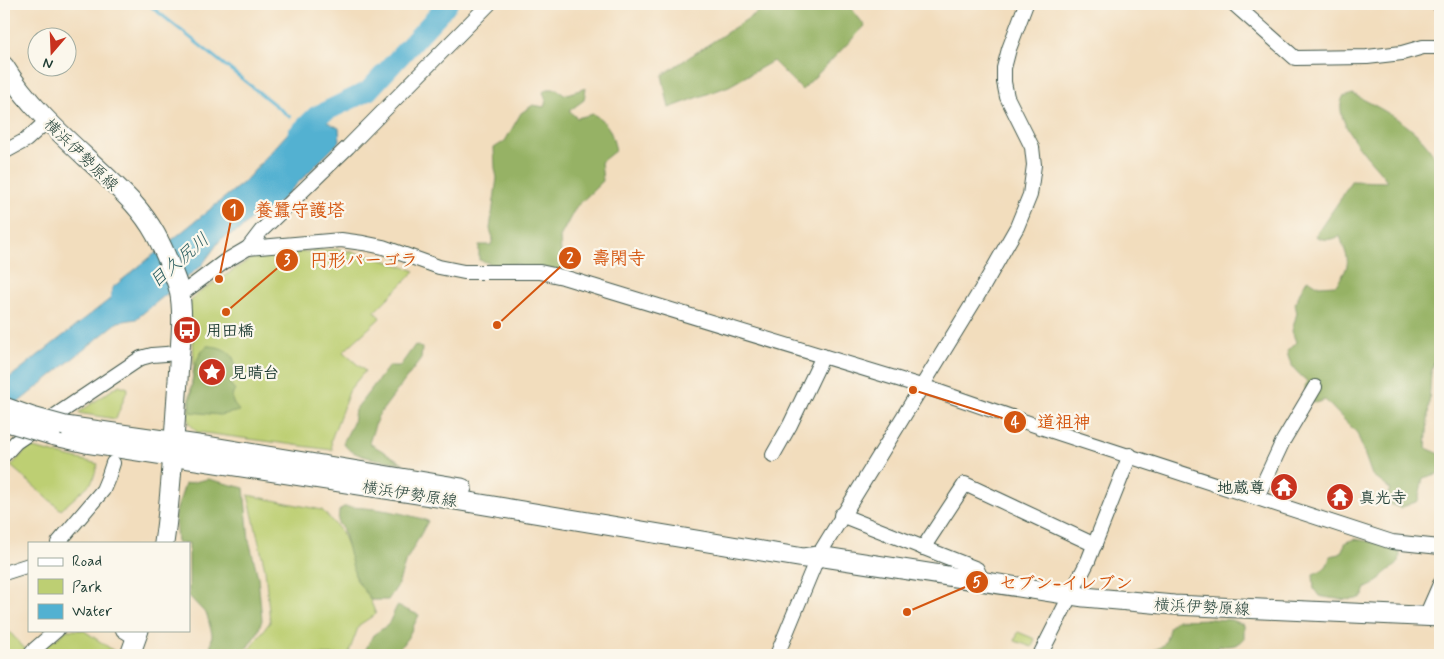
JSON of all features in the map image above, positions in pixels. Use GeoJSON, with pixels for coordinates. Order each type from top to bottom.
{"type":"FeatureCollection","features":[{"type":"Feature","properties":{"kind":"main road","name":"横浜伊勢原線"},"geometry":{"type":"LineString","coordinates":[[4,66],[12,79],[47,121],[133,204],[150,225],[161,242],[180,294]]}},
{"type":"Feature","properties":{"kind":"main road"},"geometry":{"type":"LineString","coordinates":[[164,542],[173,449],[179,353],[180,294]]}},
{"type":"Feature","properties":{"kind":"main road","name":"横浜伊勢原線"},"geometry":{"type":"LineString","coordinates":[[4,407],[32,417],[58,431]]}},
{"type":"Feature","properties":{"kind":"main road","name":"横浜伊勢原線"},"geometry":{"type":"LineString","coordinates":[[4,421],[35,432],[58,431],[173,449],[463,501],[804,558],[818,556],[1072,596],[1174,605],[1433,617]]}},
{"type":"Feature","properties":{"kind":"street"},"geometry":{"type":"LineString","coordinates":[[180,294],[224,262],[248,248],[261,231],[348,147],[489,4]]}},
{"type":"Feature","properties":{"kind":"street"},"geometry":{"type":"LineString","coordinates":[[777,655],[818,556],[923,386],[1017,226],[1030,195],[1034,164],[1032,148],[1007,97],[1004,82],[1004,68],[1008,49],[1026,4]]}},
{"type":"Feature","properties":{"kind":"street"},"geometry":{"type":"LineString","coordinates":[[1234,4],[1295,58],[1367,57],[1402,53],[1423,47],[1440,47]]}},
{"type":"Feature","properties":{"kind":"street"},"geometry":{"type":"LineString","coordinates":[[4,152],[26,140],[47,121]]}},
{"type":"Feature","properties":{"kind":"street"},"geometry":{"type":"LineString","coordinates":[[248,248],[341,240],[383,247],[439,267],[464,272],[540,272],[563,277],[923,386],[1046,430],[1392,542],[1440,547]]}},
{"type":"Feature","properties":{"kind":"street"},"geometry":{"type":"LineString","coordinates":[[4,455],[16,442],[141,358],[152,355],[179,353]]}},
{"type":"Feature","properties":{"kind":"street"},"geometry":{"type":"LineString","coordinates":[[773,455],[790,425],[823,356]]}},
{"type":"Feature","properties":{"kind":"street"},"geometry":{"type":"LineString","coordinates":[[1257,497],[1283,441],[1315,387]]}},
{"type":"Feature","properties":{"kind":"street"},"geometry":{"type":"LineString","coordinates":[[1040,655],[1072,596],[1095,545],[1130,456]]}},
{"type":"Feature","properties":{"kind":"street"},"geometry":{"type":"LineString","coordinates":[[59,542],[103,490],[113,463]]}},
{"type":"Feature","properties":{"kind":"street"},"geometry":{"type":"LineString","coordinates":[[923,548],[965,484],[1095,545]]}},
{"type":"Feature","properties":{"kind":"street"},"geometry":{"type":"LineString","coordinates":[[842,515],[977,569],[982,581]]}},
{"type":"Feature","properties":{"kind":"street"},"geometry":{"type":"LineString","coordinates":[[4,573],[28,565]]}},
{"type":"Feature","properties":{"kind":"street"},"geometry":{"type":"LineString","coordinates":[[1433,617],[1440,584]]}},
{"type":"Feature","properties":{"kind":"street"},"geometry":{"type":"LineString","coordinates":[[30,655],[35,648],[55,632]]}},
{"type":"Feature","properties":{"kind":"green space"},"geometry":{"type":"Polygon","coordinates":[[[762,4],[848,4],[865,26],[802,90],[773,61],[729,86],[669,108],[662,75],[761,10],[762,4]]]}},
{"type":"Feature","properties":{"kind":"green space"},"geometry":{"type":"Polygon","coordinates":[[[586,88],[584,100],[569,111],[577,118],[593,114],[603,121],[611,133],[616,150],[601,162],[603,181],[576,207],[560,237],[562,269],[553,275],[525,273],[518,264],[495,265],[479,260],[479,245],[491,245],[493,238],[490,229],[497,178],[494,148],[505,141],[521,113],[533,105],[544,107],[546,101],[543,92],[548,89],[557,89],[564,95],[586,88]]]}},
{"type":"Feature","properties":{"kind":"green space"},"geometry":{"type":"Polygon","coordinates":[[[1353,94],[1405,124],[1426,144],[1440,170],[1440,338],[1431,373],[1426,448],[1440,454],[1440,473],[1423,478],[1418,501],[1400,508],[1390,504],[1387,496],[1390,489],[1372,475],[1357,433],[1325,400],[1315,403],[1306,397],[1305,385],[1307,381],[1294,368],[1289,360],[1287,351],[1296,342],[1292,331],[1297,313],[1295,304],[1303,286],[1308,279],[1319,286],[1336,285],[1347,266],[1347,256],[1340,236],[1321,239],[1315,236],[1351,181],[1387,182],[1354,139],[1342,117],[1341,106],[1343,97],[1353,94]]]}},
{"type":"Feature","properties":{"kind":"green space"},"geometry":{"type":"Polygon","coordinates":[[[337,249],[376,258],[415,271],[375,311],[380,318],[343,352],[365,371],[350,389],[331,440],[332,450],[197,432],[189,423],[188,411],[194,366],[193,336],[189,326],[191,301],[197,294],[252,258],[266,255],[337,249]]]}},
{"type":"Feature","properties":{"kind":"green space"},"geometry":{"type":"Polygon","coordinates":[[[415,345],[422,348],[421,359],[378,416],[369,443],[403,463],[370,458],[354,452],[343,443],[353,423],[355,410],[389,366],[400,366],[415,345]]]}},
{"type":"Feature","properties":{"kind":"green space"},"geometry":{"type":"Polygon","coordinates":[[[207,346],[224,350],[234,359],[235,369],[230,384],[235,390],[232,396],[233,401],[240,411],[220,415],[190,412],[197,359],[207,346]]]}},
{"type":"Feature","properties":{"kind":"green space"},"geometry":{"type":"Polygon","coordinates":[[[119,385],[128,388],[116,419],[78,413],[119,385]]]}},
{"type":"Feature","properties":{"kind":"green space"},"geometry":{"type":"Polygon","coordinates":[[[29,447],[98,464],[92,482],[61,510],[11,466],[29,447]]]}},
{"type":"Feature","properties":{"kind":"green space"},"geometry":{"type":"Polygon","coordinates":[[[208,479],[244,488],[249,540],[258,577],[262,620],[258,632],[242,655],[210,655],[212,634],[207,615],[190,597],[190,542],[177,542],[175,515],[185,484],[208,479]]]}},
{"type":"Feature","properties":{"kind":"green space"},"geometry":{"type":"Polygon","coordinates":[[[248,495],[322,510],[341,531],[376,614],[359,625],[348,655],[245,655],[270,622],[265,569],[248,495]]]}},
{"type":"Feature","properties":{"kind":"green space"},"geometry":{"type":"Polygon","coordinates":[[[343,507],[386,511],[428,521],[405,563],[398,585],[388,600],[371,600],[356,579],[343,530],[338,523],[339,511],[343,507]]]}},
{"type":"Feature","properties":{"kind":"green space"},"geometry":{"type":"Polygon","coordinates":[[[1355,539],[1400,547],[1398,563],[1377,582],[1366,588],[1363,596],[1360,598],[1342,599],[1319,596],[1314,589],[1313,574],[1325,568],[1330,556],[1340,554],[1346,542],[1355,539]]]}},
{"type":"Feature","properties":{"kind":"green space"},"geometry":{"type":"Polygon","coordinates":[[[397,606],[419,615],[408,637],[395,655],[363,655],[373,635],[388,625],[397,606]]]}},
{"type":"Feature","properties":{"kind":"green space"},"geometry":{"type":"Polygon","coordinates":[[[1177,620],[1231,620],[1244,625],[1244,639],[1242,641],[1233,645],[1219,645],[1217,649],[1223,652],[1232,651],[1233,655],[1151,655],[1152,651],[1161,647],[1170,626],[1177,620]]]}},
{"type":"Feature","properties":{"kind":"green space"},"geometry":{"type":"Polygon","coordinates":[[[4,626],[28,652],[56,639],[65,632],[86,632],[120,655],[4,655],[4,626]]]}},
{"type":"Feature","properties":{"kind":"green space"},"geometry":{"type":"Polygon","coordinates":[[[1018,632],[1035,639],[1032,647],[1015,641],[1018,632]]]}},
{"type":"Feature","properties":{"kind":"water"},"geometry":{"type":"Polygon","coordinates":[[[304,115],[316,116],[339,128],[340,141],[272,209],[258,212],[240,230],[221,239],[202,265],[136,319],[118,322],[4,414],[4,382],[110,299],[112,288],[244,182],[304,115]]]}},
{"type":"Feature","properties":{"kind":"waterway"},"geometry":{"type":"LineString","coordinates":[[148,4],[290,117]]}},
{"type":"Feature","properties":{"kind":"waterway","name":"目久尻川"},"geometry":{"type":"LineString","coordinates":[[297,135],[316,116],[368,91],[448,4]]}},
{"type":"Feature","properties":{"kind":"place","name":"養蠶守護塔"},"geometry":{"type":"Point","coordinates":[219,279]}},
{"type":"Feature","properties":{"kind":"place","name":"円形パーゴラ"},"geometry":{"type":"Point","coordinates":[226,312]}},
{"type":"Feature","properties":{"kind":"place","name":"壽閑寺"},"geometry":{"type":"Point","coordinates":[497,325]}},
{"type":"Feature","properties":{"kind":"place","name":"用田橋"},"geometry":{"type":"Point","coordinates":[187,330]}},
{"type":"Feature","properties":{"kind":"place","name":"見晴台"},"geometry":{"type":"Point","coordinates":[212,372]}},
{"type":"Feature","properties":{"kind":"place","name":"道祖神"},"geometry":{"type":"Point","coordinates":[913,390]}},
{"type":"Feature","properties":{"kind":"place","name":"地蔵尊"},"geometry":{"type":"Point","coordinates":[1284,487]}},
{"type":"Feature","properties":{"kind":"place","name":"真光寺"},"geometry":{"type":"Point","coordinates":[1340,497]}},
{"type":"Feature","properties":{"kind":"place","name":"セブン-イレブン"},"geometry":{"type":"Point","coordinates":[907,612]}}]}
